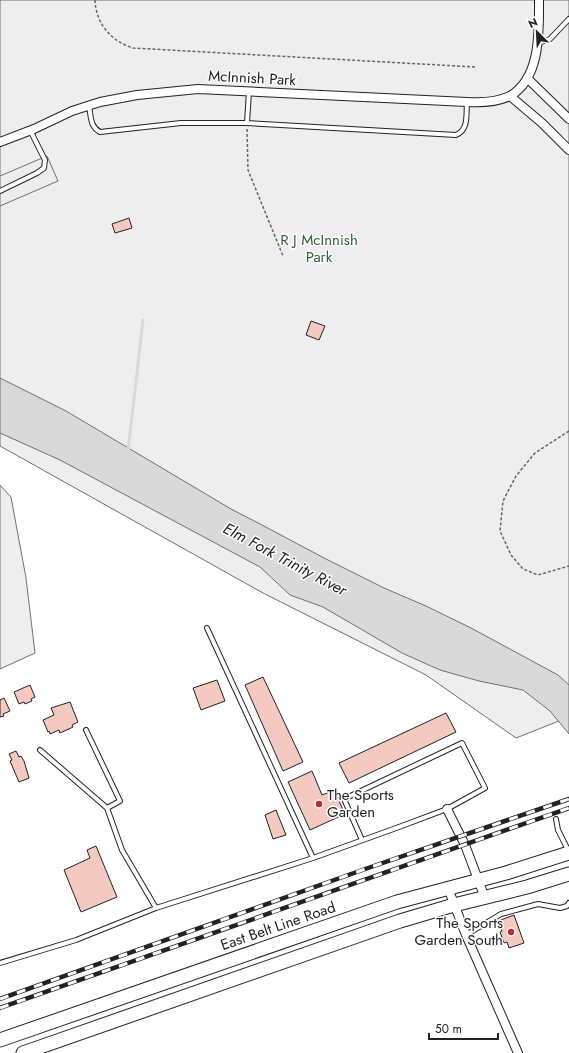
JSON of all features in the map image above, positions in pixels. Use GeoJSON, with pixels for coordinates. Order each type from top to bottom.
{"type":"FeatureCollection","features":[{"type":"Feature","properties":{"kind":"main road","name":"East Belt Line Road"},"geometry":{"type":"LineString","coordinates":[[0,1040],[342,920],[397,902],[506,873],[569,852]]}},
{"type":"Feature","properties":{"kind":"main road"},"geometry":{"type":"LineString","coordinates":[[23,1053],[364,933],[454,905],[527,887],[564,875]]}},
{"type":"Feature","properties":{"kind":"street"},"geometry":{"type":"LineString","coordinates":[[539,0],[540,36],[533,65],[527,78],[510,96],[542,123],[569,150]]}},
{"type":"Feature","properties":{"kind":"street"},"geometry":{"type":"LineString","coordinates":[[527,78],[569,119]]}},
{"type":"Feature","properties":{"kind":"street","name":"McInnish Park"},"geometry":{"type":"LineString","coordinates":[[0,142],[72,111],[100,102],[144,94],[198,89],[468,102],[490,102],[510,96]]}},
{"type":"Feature","properties":{"kind":"street"},"geometry":{"type":"LineString","coordinates":[[447,808],[465,845],[485,898]]}},
{"type":"Feature","properties":{"kind":"street"},"geometry":{"type":"LineString","coordinates":[[448,888],[466,935],[518,1053]]}},
{"type":"Feature","properties":{"kind":"lane"},"geometry":{"type":"LineString","coordinates":[[538,43],[550,39],[569,19]]}},
{"type":"Feature","properties":{"kind":"lane"},"geometry":{"type":"LineString","coordinates":[[247,123],[249,91]]}},
{"type":"Feature","properties":{"kind":"lane"},"geometry":{"type":"LineString","coordinates":[[89,105],[93,126],[100,132],[181,123],[247,123],[456,135],[462,133],[465,127],[468,102]]}},
{"type":"Feature","properties":{"kind":"lane"},"geometry":{"type":"LineString","coordinates":[[0,191],[44,168],[45,160],[30,130]]}},
{"type":"Feature","properties":{"kind":"lane"},"geometry":{"type":"LineString","coordinates":[[208,628],[313,858]]}},
{"type":"Feature","properties":{"kind":"lane"},"geometry":{"type":"LineString","coordinates":[[86,730],[120,801],[107,808]]}},
{"type":"Feature","properties":{"kind":"lane"},"geometry":{"type":"LineString","coordinates":[[0,963],[76,940],[156,908],[313,858],[362,840],[447,808],[485,788],[462,743],[344,799],[362,840]]}},
{"type":"Feature","properties":{"kind":"lane"},"geometry":{"type":"LineString","coordinates":[[40,750],[107,808],[122,850],[156,908]]}},
{"type":"Feature","properties":{"kind":"lane"},"geometry":{"type":"LineString","coordinates":[[556,819],[558,830],[569,852]]}},
{"type":"Feature","properties":{"kind":"lane"},"geometry":{"type":"LineString","coordinates":[[466,935],[501,914],[538,904],[560,908],[567,906],[569,903]]}},
{"type":"Feature","properties":{"kind":"path"},"geometry":{"type":"LineString","coordinates":[[95,0],[97,13],[103,27],[116,41],[133,48],[475,67]]}},
{"type":"Feature","properties":{"kind":"path"},"geometry":{"type":"LineString","coordinates":[[247,123],[248,170],[284,256]]}},
{"type":"Feature","properties":{"kind":"path"},"geometry":{"type":"LineString","coordinates":[[569,431],[535,453],[516,476],[504,501],[500,531],[511,555],[523,569],[538,574],[569,566]]}},
{"type":"Feature","properties":{"kind":"green space","name":"R J McInnish Park"},"geometry":{"type":"Polygon","coordinates":[[[0,0],[569,0],[569,717],[516,738],[426,675],[263,593],[0,446],[0,0]]]}},
{"type":"Feature","properties":{"kind":"green space"},"geometry":{"type":"Polygon","coordinates":[[[0,485],[11,497],[26,578],[35,653],[0,669],[0,485]]]}},
{"type":"Feature","properties":{"kind":"shaded area"},"geometry":{"type":"Polygon","coordinates":[[[47,156],[58,181],[0,206],[0,176],[47,156]]]}},
{"type":"Feature","properties":{"kind":"water","name":"Elm Fork Trinity River"},"geometry":{"type":"Polygon","coordinates":[[[0,378],[66,411],[231,509],[384,588],[471,628],[558,675],[569,685],[569,734],[550,711],[523,690],[479,681],[440,670],[402,653],[323,607],[290,595],[260,567],[60,460],[0,433],[0,378]]]}},
{"type":"Feature","properties":{"kind":"building"},"geometry":{"type":"Polygon","coordinates":[[[129,218],[132,228],[115,233],[112,224],[129,218]]]}},
{"type":"Feature","properties":{"kind":"building"},"geometry":{"type":"Polygon","coordinates":[[[311,321],[325,326],[319,340],[306,335],[311,321]]]}},
{"type":"Feature","properties":{"kind":"building"},"geometry":{"type":"Polygon","coordinates":[[[263,677],[303,762],[283,771],[245,685],[263,677]]]}},
{"type":"Feature","properties":{"kind":"building"},"geometry":{"type":"Polygon","coordinates":[[[217,680],[225,701],[201,710],[193,688],[217,680]]]}},
{"type":"Feature","properties":{"kind":"building"},"geometry":{"type":"Polygon","coordinates":[[[30,685],[35,697],[31,699],[32,701],[25,704],[24,702],[19,704],[14,692],[30,685]]]}},
{"type":"Feature","properties":{"kind":"building"},"geometry":{"type":"Polygon","coordinates":[[[4,698],[10,711],[3,714],[4,716],[0,717],[0,700],[4,698]]]}},
{"type":"Feature","properties":{"kind":"building"},"geometry":{"type":"Polygon","coordinates":[[[70,702],[78,722],[72,725],[73,727],[60,733],[59,730],[50,734],[43,720],[54,715],[51,708],[70,702]]]}},
{"type":"Feature","properties":{"kind":"building"},"geometry":{"type":"Polygon","coordinates":[[[446,713],[456,732],[349,783],[339,763],[446,713]]]}},
{"type":"Feature","properties":{"kind":"building"},"geometry":{"type":"Polygon","coordinates":[[[16,751],[19,757],[21,756],[24,761],[29,778],[19,782],[10,761],[12,760],[9,754],[16,751]]]}},
{"type":"Feature","properties":{"kind":"building","name":"The Sports Garden"},"geometry":{"type":"Polygon","coordinates":[[[312,771],[322,795],[334,790],[345,814],[310,830],[288,782],[312,771]]]}},
{"type":"Feature","properties":{"kind":"building"},"geometry":{"type":"Polygon","coordinates":[[[276,810],[286,835],[273,839],[265,815],[276,810]]]}},
{"type":"Feature","properties":{"kind":"building"},"geometry":{"type":"Polygon","coordinates":[[[96,846],[117,897],[81,912],[64,870],[90,858],[87,850],[96,846]]]}},
{"type":"Feature","properties":{"kind":"building","name":"The Sports Garden South"},"geometry":{"type":"Polygon","coordinates":[[[514,915],[524,943],[509,948],[507,942],[504,943],[500,932],[502,931],[498,921],[514,915]]]}},
{"type":"Feature","properties":{"kind":"waterway"},"geometry":{"type":"LineString","coordinates":[[128,451],[143,320]]}},
{"type":"Feature","properties":{"kind":"railway"},"geometry":{"type":"LineString","coordinates":[[0,999],[368,868],[569,799]]}},
{"type":"Feature","properties":{"kind":"railway"},"geometry":{"type":"LineString","coordinates":[[0,1008],[569,808]]}},
{"type":"Feature","properties":{"kind":"place","name":"The Sports Garden"},"geometry":{"type":"Point","coordinates":[319,804]}},
{"type":"Feature","properties":{"kind":"place","name":"The Sports Garden South"},"geometry":{"type":"Point","coordinates":[511,932]}}]}
